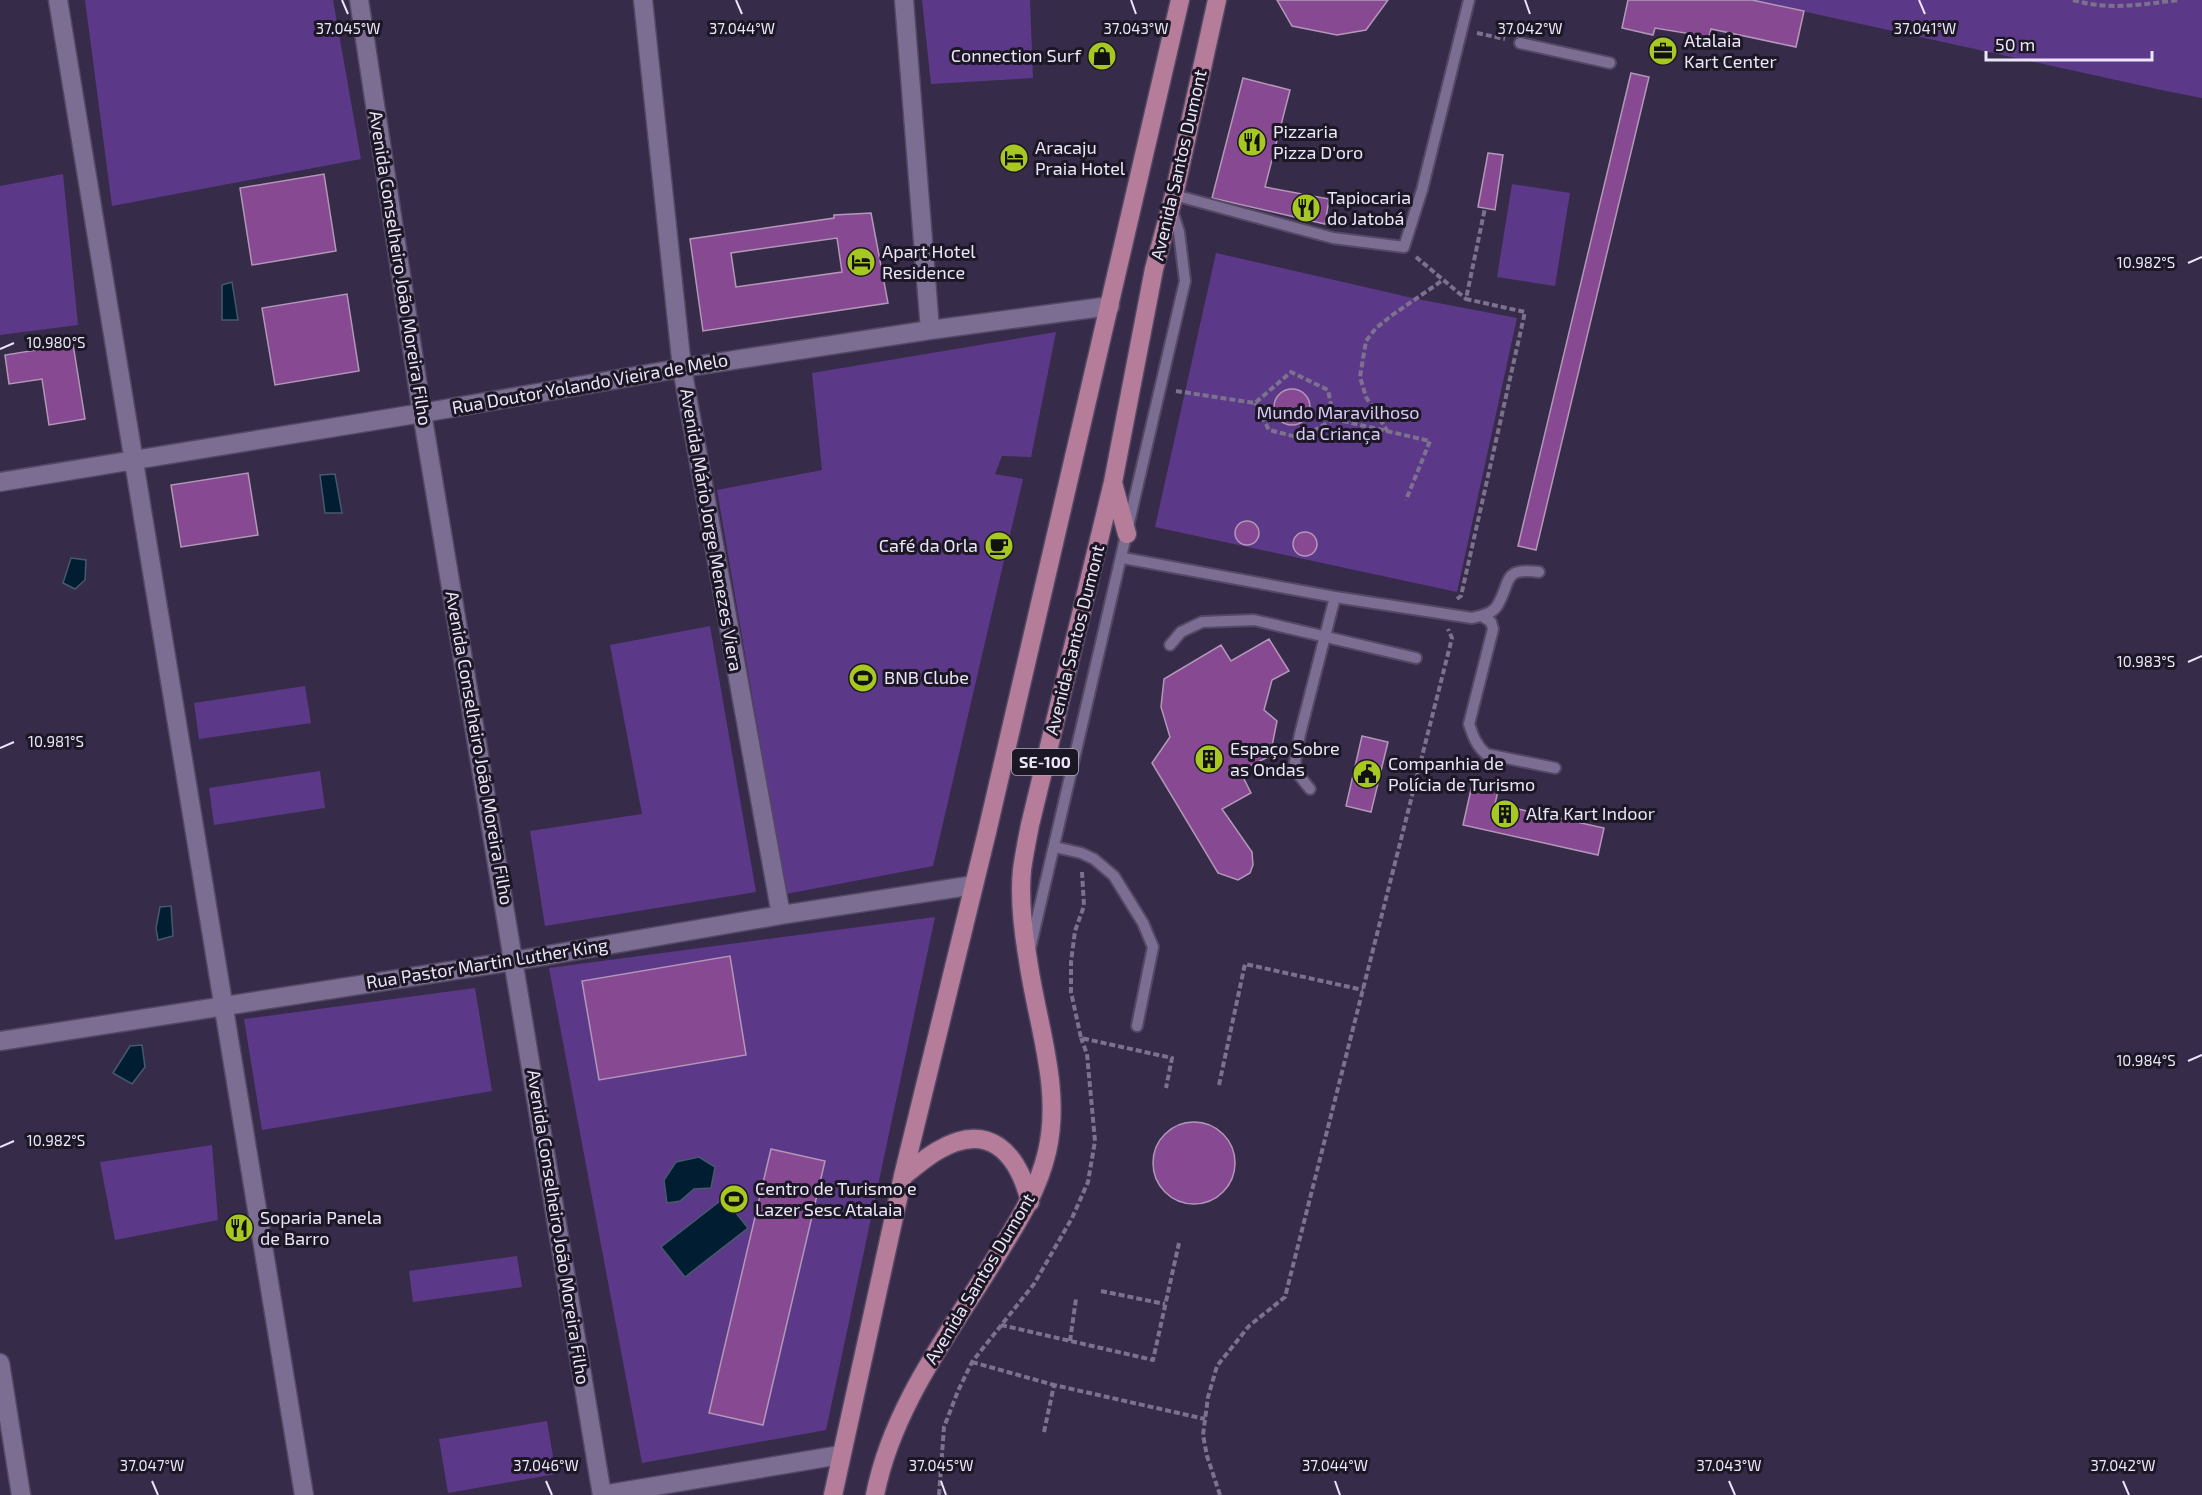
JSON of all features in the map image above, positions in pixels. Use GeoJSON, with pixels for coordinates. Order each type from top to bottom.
{"type":"FeatureCollection","features":[{"type":"Feature","properties":{"kind":"main road","name":"Avenida Santos Dumont"},"geometry":{"type":"LineString","coordinates":[[833,1495],[903,1176],[974,885],[1180,0]]}},
{"type":"Feature","properties":{"kind":"main road","name":"Avenida Santos Dumont"},"geometry":{"type":"LineString","coordinates":[[875,1495],[898,1424],[930,1362],[1030,1202],[1047,1154],[1053,1121],[1049,1068],[1022,919],[1022,872],[1030,825],[1113,482],[1154,269],[1217,0]]}},
{"type":"Feature","properties":{"kind":"main road"},"geometry":{"type":"LineString","coordinates":[[1113,482],[1127,534]]}},
{"type":"Feature","properties":{"kind":"main road"},"geometry":{"type":"LineString","coordinates":[[903,1176],[939,1150],[957,1142],[972,1139],[988,1141],[1002,1149],[1016,1163],[1025,1180],[1030,1202]]}},
{"type":"Feature","properties":{"kind":"street"},"geometry":{"type":"LineString","coordinates":[[58,0],[304,1495]]}},
{"type":"Feature","properties":{"kind":"street","name":"Avenida Conselheiro João Moreira Filho"},"geometry":{"type":"LineString","coordinates":[[359,0],[422,413],[602,1495]]}},
{"type":"Feature","properties":{"kind":"street","name":"Avenida Mário Jorge Menezes Viera"},"geometry":{"type":"LineString","coordinates":[[643,0],[682,368],[781,915]]}},
{"type":"Feature","properties":{"kind":"street"},"geometry":{"type":"LineString","coordinates":[[904,0],[930,330]]}},
{"type":"Feature","properties":{"kind":"street","name":"Rua Doutor Yolando Vieira de Melo"},"geometry":{"type":"LineString","coordinates":[[0,482],[682,368],[930,330],[1110,306]]}},
{"type":"Feature","properties":{"kind":"street","name":"Rua Pastor Martin Luther King"},"geometry":{"type":"LineString","coordinates":[[0,1041],[514,961],[781,915],[974,885]]}},
{"type":"Feature","properties":{"kind":"street"},"geometry":{"type":"LineString","coordinates":[[0,1363],[21,1495]]}},
{"type":"Feature","properties":{"kind":"street"},"geometry":{"type":"LineString","coordinates":[[602,1495],[840,1455]]}},
{"type":"Feature","properties":{"kind":"lane"},"geometry":{"type":"LineString","coordinates":[[1028,961],[1123,558],[1185,281],[1179,232],[1172,200],[1333,238],[1404,247],[1422,190],[1469,0]]}},
{"type":"Feature","properties":{"kind":"lane"},"geometry":{"type":"LineString","coordinates":[[1520,43],[1610,63]]}},
{"type":"Feature","properties":{"kind":"lane"},"geometry":{"type":"LineString","coordinates":[[1123,558],[1335,597],[1472,618],[1491,612],[1497,606],[1512,574],[1524,570],[1539,572]]}},
{"type":"Feature","properties":{"kind":"lane"},"geometry":{"type":"LineString","coordinates":[[1310,789],[1298,774],[1295,762],[1335,597]]}},
{"type":"Feature","properties":{"kind":"lane"},"geometry":{"type":"LineString","coordinates":[[1482,616],[1491,622],[1493,629],[1469,724],[1473,737],[1486,754],[1555,768]]}},
{"type":"Feature","properties":{"kind":"lane"},"geometry":{"type":"LineString","coordinates":[[1170,645],[1182,632],[1202,622],[1254,620],[1416,658]]}},
{"type":"Feature","properties":{"kind":"lane"},"geometry":{"type":"LineString","coordinates":[[1055,847],[1081,853],[1114,876],[1143,923],[1153,947],[1137,1026]]}},
{"type":"Feature","properties":{"kind":"path"},"geometry":{"type":"LineString","coordinates":[[2073,0],[2105,7],[2127,7],[2180,0]]}},
{"type":"Feature","properties":{"kind":"path"},"geometry":{"type":"LineString","coordinates":[[1462,29],[1520,43]]}},
{"type":"Feature","properties":{"kind":"path"},"geometry":{"type":"LineString","coordinates":[[1466,299],[1485,208]]}},
{"type":"Feature","properties":{"kind":"path"},"geometry":{"type":"LineString","coordinates":[[1404,247],[1466,299],[1525,312],[1461,596]]}},
{"type":"Feature","properties":{"kind":"path"},"geometry":{"type":"LineString","coordinates":[[1388,432],[1366,398],[1360,377],[1366,341],[1376,328],[1391,316],[1443,280]]}},
{"type":"Feature","properties":{"kind":"path"},"geometry":{"type":"LineString","coordinates":[[1160,389],[1255,403],[1291,372],[1328,390],[1334,419]]}},
{"type":"Feature","properties":{"kind":"path"},"geometry":{"type":"LineString","coordinates":[[1255,403],[1269,430],[1301,438],[1334,419],[1430,441],[1406,500]]}},
{"type":"Feature","properties":{"kind":"path"},"geometry":{"type":"LineString","coordinates":[[1220,1495],[1207,1456],[1203,1435],[1208,1397],[1217,1366],[1249,1326],[1286,1297],[1452,638]]}},
{"type":"Feature","properties":{"kind":"path"},"geometry":{"type":"LineString","coordinates":[[939,1495],[944,1427],[958,1391],[972,1362],[1040,1274],[1072,1218],[1088,1182],[1095,1142],[1087,1054],[1081,1038],[1071,992],[1071,962],[1075,931],[1084,906],[1081,853]]}},
{"type":"Feature","properties":{"kind":"path"},"geometry":{"type":"LineString","coordinates":[[1219,1085],[1245,964],[1363,990]]}},
{"type":"Feature","properties":{"kind":"path"},"geometry":{"type":"LineString","coordinates":[[1081,1038],[1172,1058],[1166,1088]]}},
{"type":"Feature","properties":{"kind":"path"},"geometry":{"type":"LineString","coordinates":[[1000,1325],[1153,1360],[1179,1244]]}},
{"type":"Feature","properties":{"kind":"path"},"geometry":{"type":"LineString","coordinates":[[1101,1291],[1166,1304]]}},
{"type":"Feature","properties":{"kind":"path"},"geometry":{"type":"LineString","coordinates":[[1070,1341],[1076,1299]]}},
{"type":"Feature","properties":{"kind":"path"},"geometry":{"type":"LineString","coordinates":[[972,1362],[1054,1385],[1205,1419]]}},
{"type":"Feature","properties":{"kind":"path"},"geometry":{"type":"LineString","coordinates":[[1044,1432],[1054,1385]]}},
{"type":"Feature","properties":{"kind":"green space"},"geometry":{"type":"Polygon","coordinates":[[[85,0],[333,0],[361,159],[112,206],[85,0]]]}},
{"type":"Feature","properties":{"kind":"green space"},"geometry":{"type":"Polygon","coordinates":[[[922,0],[1030,0],[1033,78],[931,84],[922,0]]]}},
{"type":"Feature","properties":{"kind":"green space"},"geometry":{"type":"Polygon","coordinates":[[[1752,0],[2202,0],[2202,98],[2166,91],[1752,0]]]}},
{"type":"Feature","properties":{"kind":"green space"},"geometry":{"type":"Polygon","coordinates":[[[63,174],[78,325],[0,335],[0,186],[63,174]]]}},
{"type":"Feature","properties":{"kind":"green space"},"geometry":{"type":"Polygon","coordinates":[[[1512,184],[1570,193],[1555,286],[1497,277],[1512,184]]]}},
{"type":"Feature","properties":{"kind":"green space","name":"Mundo Maravilhoso da Criança"},"geometry":{"type":"Polygon","coordinates":[[[1216,253],[1417,299],[1517,318],[1457,592],[1155,527],[1216,253]]]}},
{"type":"Feature","properties":{"kind":"green space","name":"BNB Clube"},"geometry":{"type":"Polygon","coordinates":[[[1056,332],[1031,457],[1002,456],[995,474],[1023,479],[933,866],[786,894],[717,490],[822,470],[812,373],[1056,332]]]}},
{"type":"Feature","properties":{"kind":"green space"},"geometry":{"type":"Polygon","coordinates":[[[710,626],[756,892],[545,926],[530,831],[642,814],[610,645],[710,626]]]}},
{"type":"Feature","properties":{"kind":"green space"},"geometry":{"type":"Polygon","coordinates":[[[305,686],[311,723],[199,739],[194,703],[305,686]]]}},
{"type":"Feature","properties":{"kind":"green space"},"geometry":{"type":"Polygon","coordinates":[[[320,771],[325,808],[214,825],[209,788],[320,771]]]}},
{"type":"Feature","properties":{"kind":"green space","name":"Centro de Turismo e Lazer Sesc Atalaia"},"geometry":{"type":"Polygon","coordinates":[[[935,917],[826,1430],[642,1463],[549,968],[935,917]]]}},
{"type":"Feature","properties":{"kind":"green space"},"geometry":{"type":"Polygon","coordinates":[[[475,988],[492,1091],[262,1130],[244,1019],[475,988]]]}},
{"type":"Feature","properties":{"kind":"green space"},"geometry":{"type":"Polygon","coordinates":[[[212,1145],[218,1220],[115,1240],[100,1162],[212,1145]]]}},
{"type":"Feature","properties":{"kind":"green space"},"geometry":{"type":"Polygon","coordinates":[[[517,1256],[522,1287],[413,1302],[409,1271],[517,1256]]]}},
{"type":"Feature","properties":{"kind":"green space"},"geometry":{"type":"Polygon","coordinates":[[[547,1421],[556,1474],[448,1493],[439,1439],[547,1421]]]}},
{"type":"Feature","properties":{"kind":"water"},"geometry":{"type":"Polygon","coordinates":[[[232,282],[238,320],[222,320],[222,285],[232,282]]]}},
{"type":"Feature","properties":{"kind":"water"},"geometry":{"type":"Polygon","coordinates":[[[335,474],[342,513],[325,513],[320,475],[335,474]]]}},
{"type":"Feature","properties":{"kind":"water"},"geometry":{"type":"Polygon","coordinates":[[[71,558],[86,560],[85,580],[75,589],[63,583],[71,558]]]}},
{"type":"Feature","properties":{"kind":"water"},"geometry":{"type":"Polygon","coordinates":[[[171,906],[173,936],[158,940],[156,928],[160,907],[171,906]]]}},
{"type":"Feature","properties":{"kind":"water"},"geometry":{"type":"Polygon","coordinates":[[[142,1045],[145,1067],[132,1084],[113,1073],[130,1046],[142,1045]]]}},
{"type":"Feature","properties":{"kind":"water"},"geometry":{"type":"Polygon","coordinates":[[[699,1157],[715,1167],[711,1188],[694,1189],[680,1201],[667,1203],[664,1180],[676,1162],[699,1157]]]}},
{"type":"Feature","properties":{"kind":"water"},"geometry":{"type":"Polygon","coordinates":[[[724,1198],[748,1228],[685,1277],[661,1247],[724,1198]]]}},
{"type":"Feature","properties":{"kind":"building"},"geometry":{"type":"Polygon","coordinates":[[[1277,0],[1388,0],[1366,30],[1337,35],[1292,26],[1277,0]]]}},
{"type":"Feature","properties":{"kind":"building"},"geometry":{"type":"Polygon","coordinates":[[[1628,0],[1752,0],[1804,11],[1796,47],[1711,29],[1709,37],[1655,28],[1653,35],[1622,28],[1628,0]]]}},
{"type":"Feature","properties":{"kind":"building"},"geometry":{"type":"Polygon","coordinates":[[[1631,73],[1649,77],[1536,550],[1518,546],[1631,73]]]}},
{"type":"Feature","properties":{"kind":"building","name":"Pizzaria Pizza D'oro"},"geometry":{"type":"Polygon","coordinates":[[[1243,78],[1290,90],[1265,187],[1329,199],[1325,224],[1212,198],[1243,78]]]}},
{"type":"Feature","properties":{"kind":"building"},"geometry":{"type":"Polygon","coordinates":[[[1488,153],[1503,155],[1495,210],[1478,207],[1488,153]]]}},
{"type":"Feature","properties":{"kind":"building"},"geometry":{"type":"Polygon","coordinates":[[[324,174],[336,251],[252,265],[240,188],[324,174]]]}},
{"type":"Feature","properties":{"kind":"building","name":"Apart Hotel Residence"},"geometry":{"type":"Polygon","coordinates":[[[871,213],[888,303],[703,331],[690,239],[834,218],[834,215],[871,213]],[[837,238],[731,253],[736,287],[842,272],[837,238]]]}},
{"type":"Feature","properties":{"kind":"building"},"geometry":{"type":"Polygon","coordinates":[[[347,294],[359,371],[275,385],[262,308],[347,294]]]}},
{"type":"Feature","properties":{"kind":"building"},"geometry":{"type":"Polygon","coordinates":[[[73,344],[85,419],[49,425],[42,379],[9,384],[5,355],[73,344]]]}},
{"type":"Feature","properties":{"kind":"building"},"geometry":{"type":"Polygon","coordinates":[[[1292,389],[1305,394],[1310,407],[1305,420],[1292,425],[1279,420],[1274,407],[1279,394],[1292,389]]]}},
{"type":"Feature","properties":{"kind":"building"},"geometry":{"type":"Polygon","coordinates":[[[248,473],[258,535],[181,547],[171,485],[248,473]]]}},
{"type":"Feature","properties":{"kind":"building"},"geometry":{"type":"Polygon","coordinates":[[[1247,521],[1256,524],[1259,533],[1256,542],[1247,545],[1238,542],[1235,533],[1238,524],[1247,521]]]}},
{"type":"Feature","properties":{"kind":"building"},"geometry":{"type":"Polygon","coordinates":[[[1305,532],[1314,535],[1317,544],[1314,553],[1305,556],[1296,553],[1293,544],[1296,535],[1305,532]]]}},
{"type":"Feature","properties":{"kind":"building","name":"Espaço Sobre as Ondas"},"geometry":{"type":"Polygon","coordinates":[[[1269,639],[1289,671],[1272,680],[1264,710],[1277,721],[1270,756],[1240,771],[1251,793],[1222,809],[1252,852],[1253,865],[1250,873],[1238,880],[1218,873],[1152,763],[1170,737],[1161,707],[1164,679],[1221,645],[1231,661],[1269,639]]]}},
{"type":"Feature","properties":{"kind":"building","name":"Companhia de Polícia de Turismo"},"geometry":{"type":"Polygon","coordinates":[[[1362,736],[1388,742],[1371,812],[1346,806],[1362,736]]]}},
{"type":"Feature","properties":{"kind":"building","name":"Alfa Kart Indoor"},"geometry":{"type":"Polygon","coordinates":[[[1472,785],[1498,791],[1495,804],[1604,828],[1598,855],[1463,825],[1472,785]]]}},
{"type":"Feature","properties":{"kind":"building"},"geometry":{"type":"Polygon","coordinates":[[[730,956],[746,1055],[599,1080],[582,981],[730,956]]]}},
{"type":"Feature","properties":{"kind":"building"},"geometry":{"type":"Polygon","coordinates":[[[1194,1122],[1210,1126],[1223,1134],[1231,1147],[1235,1163],[1231,1179],[1223,1192],[1210,1200],[1194,1204],[1178,1200],[1165,1192],[1157,1179],[1153,1163],[1157,1147],[1165,1134],[1178,1126],[1194,1122]]]}},
{"type":"Feature","properties":{"kind":"building"},"geometry":{"type":"Polygon","coordinates":[[[771,1149],[825,1161],[763,1425],[709,1413],[771,1149]]]}},
{"type":"Feature","properties":{"kind":"place","name":"Atalaia Kart Center"},"geometry":{"type":"Point","coordinates":[1663,51]}},
{"type":"Feature","properties":{"kind":"place","name":"Connection Surf"},"geometry":{"type":"Point","coordinates":[1102,56]}},
{"type":"Feature","properties":{"kind":"place","name":"Pizzaria Pizza D'oro"},"geometry":{"type":"Point","coordinates":[1252,142]}},
{"type":"Feature","properties":{"kind":"place","name":"Aracaju Praia Hotel"},"geometry":{"type":"Point","coordinates":[1014,158]}},
{"type":"Feature","properties":{"kind":"place","name":"Tapiocaria do Jatobá"},"geometry":{"type":"Point","coordinates":[1306,208]}},
{"type":"Feature","properties":{"kind":"place","name":"Apart Hotel Residence"},"geometry":{"type":"Point","coordinates":[861,262]}},
{"type":"Feature","properties":{"kind":"place","name":"Café da Orla"},"geometry":{"type":"Point","coordinates":[999,546]}},
{"type":"Feature","properties":{"kind":"place","name":"BNB Clube"},"geometry":{"type":"Point","coordinates":[863,678]}},
{"type":"Feature","properties":{"kind":"place","name":"Espaço Sobre as Ondas"},"geometry":{"type":"Point","coordinates":[1209,759]}},
{"type":"Feature","properties":{"kind":"place","name":"Companhia de Polícia de Turismo"},"geometry":{"type":"Point","coordinates":[1367,774]}},
{"type":"Feature","properties":{"kind":"place","name":"Alfa Kart Indoor"},"geometry":{"type":"Point","coordinates":[1505,814]}},
{"type":"Feature","properties":{"kind":"place","name":"Centro de Turismo e Lazer Sesc Atalaia"},"geometry":{"type":"Point","coordinates":[734,1199]}},
{"type":"Feature","properties":{"kind":"place","name":"Soparia Panela de Barro"},"geometry":{"type":"Point","coordinates":[239,1228]}}]}
